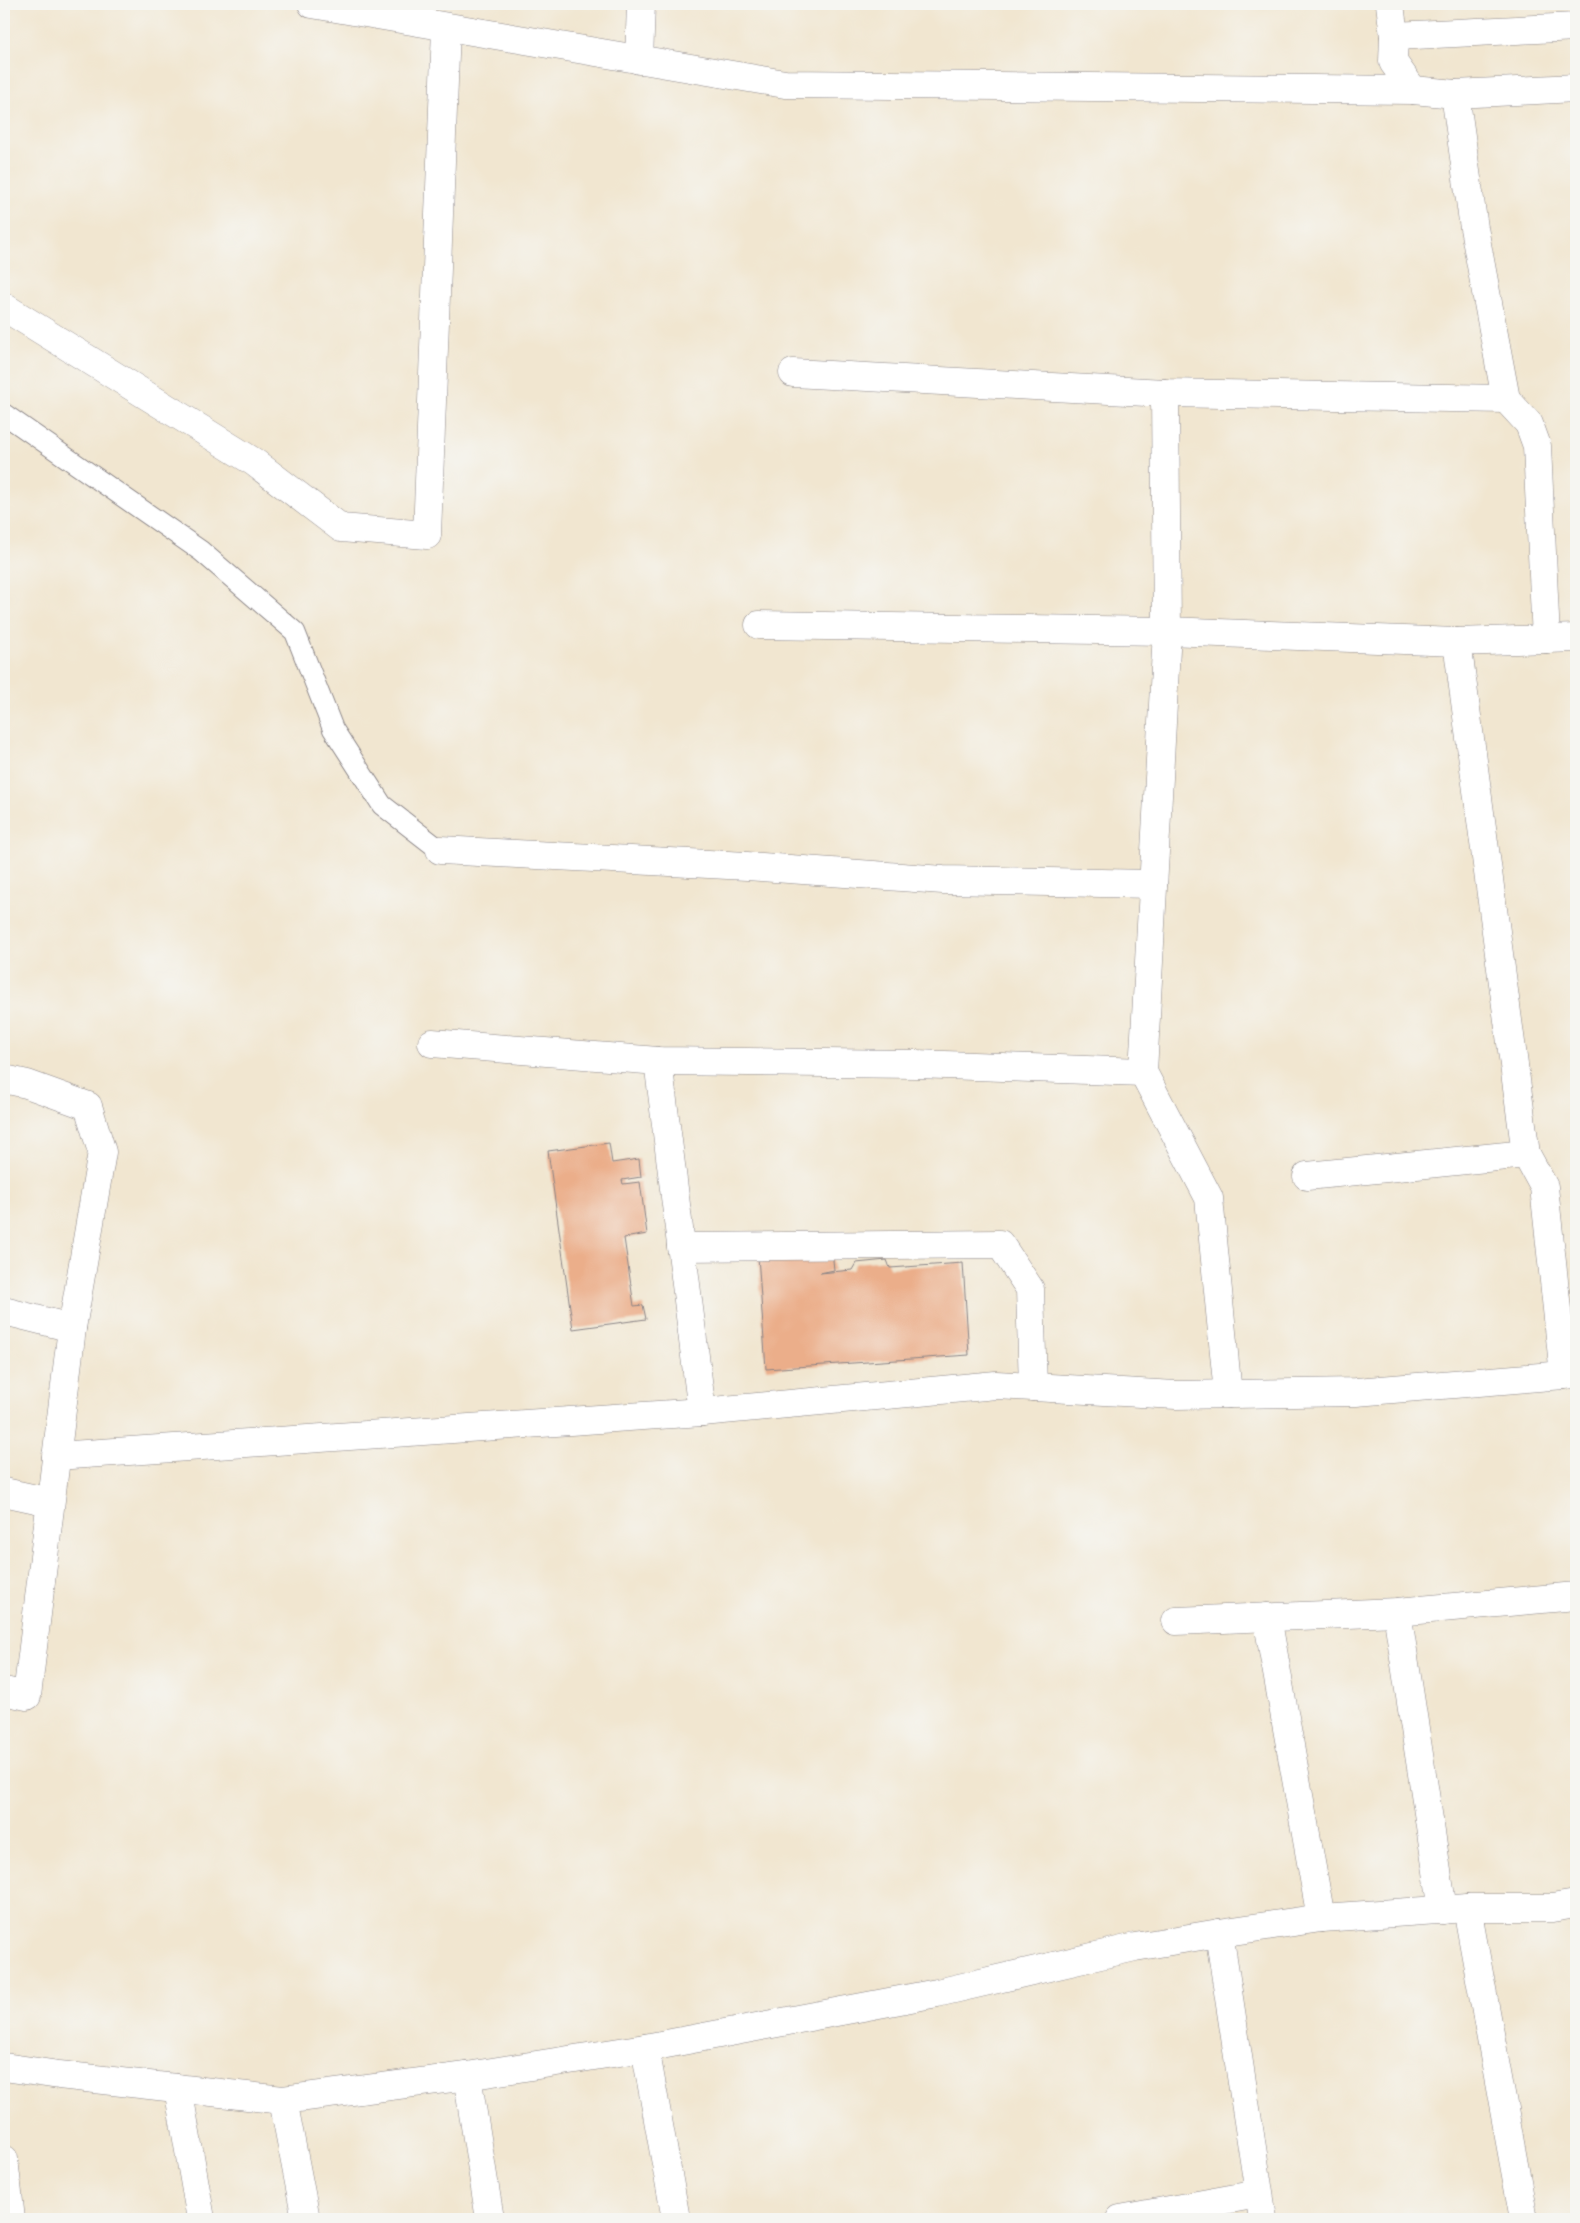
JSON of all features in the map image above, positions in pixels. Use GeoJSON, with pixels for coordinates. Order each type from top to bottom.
{"type":"FeatureCollection","features":[{"type":"Feature","properties":{"kind":"street"},"geometry":{"type":"LineString","coordinates":[[312,4],[786,84],[1413,90],[1455,94],[1576,88]]}},
{"type":"Feature","properties":{"kind":"street"},"geometry":{"type":"LineString","coordinates":[[639,60],[641,4]]}},
{"type":"Feature","properties":{"kind":"street"},"geometry":{"type":"LineString","coordinates":[[1390,4],[1394,36],[1393,62],[1413,90]]}},
{"type":"Feature","properties":{"kind":"street"},"geometry":{"type":"LineString","coordinates":[[1394,36],[1576,27]]}},
{"type":"Feature","properties":{"kind":"street"},"geometry":{"type":"LineString","coordinates":[[4,307],[254,462],[341,528],[426,535],[446,28]]}},
{"type":"Feature","properties":{"kind":"street"},"geometry":{"type":"LineString","coordinates":[[1455,94],[1474,228],[1506,399],[1529,424],[1537,446],[1546,639]]}},
{"type":"Feature","properties":{"kind":"street"},"geometry":{"type":"LineString","coordinates":[[793,374],[1164,393],[1506,399]]}},
{"type":"Feature","properties":{"kind":"street"},"geometry":{"type":"LineString","coordinates":[[1164,393],[1167,631],[1144,1072],[1209,1198],[1228,1394]]}},
{"type":"Feature","properties":{"kind":"street"},"geometry":{"type":"LineString","coordinates":[[759,625],[1167,631],[1457,642],[1576,638]]}},
{"type":"Feature","properties":{"kind":"street"},"geometry":{"type":"LineString","coordinates":[[56,1456],[702,1412],[996,1385],[1176,1395],[1356,1392],[1570,1375],[1544,1187],[1526,1154],[1457,642]]}},
{"type":"Feature","properties":{"kind":"street"},"geometry":{"type":"LineString","coordinates":[[440,850],[737,866],[943,880],[1153,884]]}},
{"type":"Feature","properties":{"kind":"street"},"geometry":{"type":"LineString","coordinates":[[432,1043],[658,1061],[916,1064],[1144,1072]]}},
{"type":"Feature","properties":{"kind":"street"},"geometry":{"type":"LineString","coordinates":[[658,1061],[702,1412]]}},
{"type":"Feature","properties":{"kind":"street"},"geometry":{"type":"LineString","coordinates":[[4,1079],[27,1084],[88,1106],[102,1152],[72,1328],[27,1696],[4,1691]]}},
{"type":"Feature","properties":{"kind":"street"},"geometry":{"type":"LineString","coordinates":[[1307,1176],[1526,1154]]}},
{"type":"Feature","properties":{"kind":"street"},"geometry":{"type":"LineString","coordinates":[[681,1247],[1000,1244],[1030,1289],[1033,1387]]}},
{"type":"Feature","properties":{"kind":"street"},"geometry":{"type":"LineString","coordinates":[[4,1311],[72,1328]]}},
{"type":"Feature","properties":{"kind":"street"},"geometry":{"type":"LineString","coordinates":[[4,1492],[50,1502]]}},
{"type":"Feature","properties":{"kind":"street"},"geometry":{"type":"LineString","coordinates":[[1176,1621],[1397,1612],[1576,1596]]}},
{"type":"Feature","properties":{"kind":"street"},"geometry":{"type":"LineString","coordinates":[[1397,1612],[1455,1909],[1524,2219]]}},
{"type":"Feature","properties":{"kind":"street"},"geometry":{"type":"LineString","coordinates":[[1267,1616],[1321,1918]]}},
{"type":"Feature","properties":{"kind":"street"},"geometry":{"type":"LineString","coordinates":[[4,2067],[283,2100],[467,2076],[645,2048],[937,1993],[1135,1947],[1219,1933],[1321,1918],[1455,1909],[1552,1908],[1576,1904]]}},
{"type":"Feature","properties":{"kind":"street"},"geometry":{"type":"LineString","coordinates":[[1120,2219],[1260,2206],[1219,1933]]}},
{"type":"Feature","properties":{"kind":"street"},"geometry":{"type":"LineString","coordinates":[[645,2048],[676,2219]]}},
{"type":"Feature","properties":{"kind":"street"},"geometry":{"type":"LineString","coordinates":[[467,2076],[490,2219]]}},
{"type":"Feature","properties":{"kind":"street"},"geometry":{"type":"LineString","coordinates":[[178,2088],[201,2219]]}},
{"type":"Feature","properties":{"kind":"street"},"geometry":{"type":"LineString","coordinates":[[283,2100],[306,2219]]}},
{"type":"Feature","properties":{"kind":"street"},"geometry":{"type":"LineString","coordinates":[[4,2158],[11,2219]]}},
{"type":"Feature","properties":{"kind":"lane"},"geometry":{"type":"LineString","coordinates":[[4,414],[201,551],[295,632],[333,729],[382,805],[440,850]]}},
{"type":"Feature","properties":{"kind":"building"},"geometry":{"type":"Polygon","coordinates":[[[609,1143],[612,1163],[639,1159],[641,1177],[622,1180],[623,1184],[640,1182],[647,1234],[624,1238],[634,1306],[643,1305],[646,1319],[573,1329],[548,1151],[609,1143]]]}},
{"type":"Feature","properties":{"kind":"building"},"geometry":{"type":"Polygon","coordinates":[[[832,1250],[834,1270],[820,1273],[852,1270],[856,1263],[887,1260],[890,1268],[963,1263],[969,1355],[766,1369],[758,1256],[832,1250]]]}}]}
